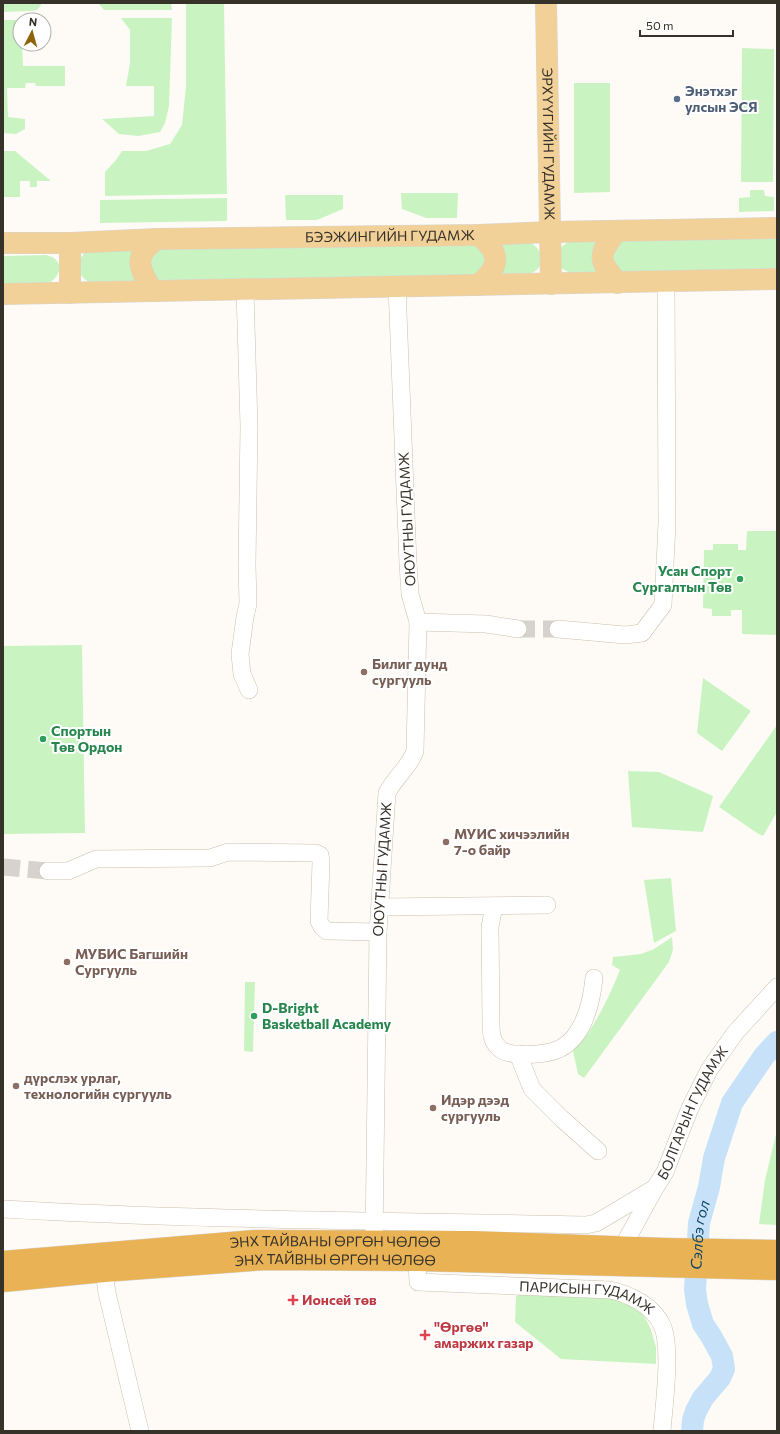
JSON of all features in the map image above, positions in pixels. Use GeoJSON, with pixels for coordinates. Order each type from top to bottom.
{"type":"FeatureCollection","features":[{"type":"Feature","properties":{"kind":"highway","name":"ЭНХ ТАЙВАНЫ ӨРГӨН ЧӨЛӨӨ"},"geometry":{"type":"LineString","coordinates":[[3,1262],[374,1231],[472,1242],[622,1248],[668,1258]]}},
{"type":"Feature","properties":{"kind":"highway"},"geometry":{"type":"LineString","coordinates":[[668,1258],[748,1259],[777,1251]]}},
{"type":"Feature","properties":{"kind":"highway","name":"ЭНХ ТАЙВНЫ ӨРГӨН ЧӨЛӨӨ"},"geometry":{"type":"LineString","coordinates":[[3,1281],[104,1271],[265,1259],[417,1260],[668,1258]]}},
{"type":"Feature","properties":{"kind":"highway"},"geometry":{"type":"LineString","coordinates":[[748,1259],[777,1269]]}},
{"type":"Feature","properties":{"kind":"main road","name":"ЭРХҮҮГИЙН ГУДАМЖ"},"geometry":{"type":"LineString","coordinates":[[546,3],[551,284]]}},
{"type":"Feature","properties":{"kind":"main road","name":"БЭЭЖИНГИЙН ГУДАМЖ"},"geometry":{"type":"LineString","coordinates":[[3,243],[70,243],[158,239],[478,235],[550,232],[777,228]]}},
{"type":"Feature","properties":{"kind":"main road"},"geometry":{"type":"LineString","coordinates":[[617,231],[606,244],[602,261],[618,282]]}},
{"type":"Feature","properties":{"kind":"main road"},"geometry":{"type":"LineString","coordinates":[[478,235],[490,245],[496,257],[495,264],[491,272],[478,285]]}},
{"type":"Feature","properties":{"kind":"main road"},"geometry":{"type":"LineString","coordinates":[[153,291],[143,276],[140,265],[144,251],[158,239]]}},
{"type":"Feature","properties":{"kind":"main road"},"geometry":{"type":"LineString","coordinates":[[70,243],[70,293]]}},
{"type":"Feature","properties":{"kind":"main road"},"geometry":{"type":"LineString","coordinates":[[3,294],[777,279]]}},
{"type":"Feature","properties":{"kind":"street"},"geometry":{"type":"LineString","coordinates":[[558,629],[625,634],[642,633],[663,605],[667,523],[666,282]]}},
{"type":"Feature","properties":{"kind":"street","name":"ОЮУТНЫ ГУДАМЖ"},"geometry":{"type":"LineString","coordinates":[[374,1231],[378,932],[387,793],[391,785],[411,762],[415,751],[418,622],[410,594],[408,564],[397,287]]}},
{"type":"Feature","properties":{"kind":"street"},"geometry":{"type":"LineString","coordinates":[[245,290],[249,426],[247,565],[248,604],[240,654],[242,674],[249,690]]}},
{"type":"Feature","properties":{"kind":"street"},"geometry":{"type":"LineString","coordinates":[[418,622],[486,624],[518,629]]}},
{"type":"Feature","properties":{"kind":"street"},"geometry":{"type":"LineString","coordinates":[[48,871],[68,871],[96,859],[210,858],[228,852],[316,853],[320,855],[321,862],[319,921],[322,927],[327,931],[378,932]]}},
{"type":"Feature","properties":{"kind":"street"},"geometry":{"type":"LineString","coordinates":[[380,907],[547,905]]}},
{"type":"Feature","properties":{"kind":"street"},"geometry":{"type":"LineString","coordinates":[[494,906],[490,927],[492,1036],[495,1044],[500,1049],[518,1054],[539,1054],[560,1049],[574,1037],[584,1022],[593,997],[594,978]]}},
{"type":"Feature","properties":{"kind":"street","name":"БОЛГАРЫН ГУДАМЖ"},"geometry":{"type":"LineString","coordinates":[[622,1248],[665,1172],[690,1108],[709,1070],[735,1033],[777,987]]}},
{"type":"Feature","properties":{"kind":"street"},"geometry":{"type":"LineString","coordinates":[[518,1054],[532,1089],[561,1118],[598,1151]]}},
{"type":"Feature","properties":{"kind":"street"},"geometry":{"type":"LineString","coordinates":[[3,1209],[374,1231],[596,1223],[655,1188]]}},
{"type":"Feature","properties":{"kind":"street","name":"ПАРИСЫН ГУДАМЖ"},"geometry":{"type":"LineString","coordinates":[[417,1260],[418,1282],[610,1290],[620,1292],[639,1301],[657,1317],[662,1325],[664,1334],[667,1352],[662,1431]]}},
{"type":"Feature","properties":{"kind":"street"},"geometry":{"type":"LineString","coordinates":[[104,1271],[107,1293],[140,1431]]}},
{"type":"Feature","properties":{"kind":"green space"},"geometry":{"type":"Polygon","coordinates":[[[3,3],[41,3],[41,5],[37,10],[3,12],[3,3]]]}},
{"type":"Feature","properties":{"kind":"green space"},"geometry":{"type":"Polygon","coordinates":[[[98,3],[171,3],[172,10],[104,10],[98,3]]]}},
{"type":"Feature","properties":{"kind":"green space"},"geometry":{"type":"Polygon","coordinates":[[[186,3],[224,3],[227,194],[105,196],[105,172],[122,151],[146,151],[170,144],[182,125],[186,86],[186,3]]]}},
{"type":"Feature","properties":{"kind":"green space"},"geometry":{"type":"Polygon","coordinates":[[[121,18],[172,18],[169,106],[165,123],[160,132],[138,136],[119,134],[102,119],[154,116],[154,86],[126,86],[130,63],[130,30],[121,18]]]}},
{"type":"Feature","properties":{"kind":"green space"},"geometry":{"type":"Polygon","coordinates":[[[3,20],[12,20],[12,52],[22,52],[23,66],[65,66],[65,86],[36,86],[35,83],[26,83],[25,88],[7,88],[8,117],[25,119],[25,129],[16,134],[3,133],[3,20]]]}},
{"type":"Feature","properties":{"kind":"green space"},"geometry":{"type":"Polygon","coordinates":[[[742,48],[774,49],[773,182],[741,182],[742,48]]]}},
{"type":"Feature","properties":{"kind":"green space"},"geometry":{"type":"Polygon","coordinates":[[[574,83],[610,83],[610,192],[574,193],[574,83]]]}},
{"type":"Feature","properties":{"kind":"green space"},"geometry":{"type":"Polygon","coordinates":[[[3,151],[15,151],[51,181],[37,181],[37,187],[30,187],[30,181],[20,181],[20,197],[3,197],[3,151]]]}},
{"type":"Feature","properties":{"kind":"green space"},"geometry":{"type":"Polygon","coordinates":[[[750,190],[764,190],[765,196],[774,197],[774,211],[739,212],[739,198],[750,197],[750,190]]]}},
{"type":"Feature","properties":{"kind":"green space"},"geometry":{"type":"Polygon","coordinates":[[[401,193],[458,193],[457,218],[426,218],[402,209],[401,193]]]}},
{"type":"Feature","properties":{"kind":"green space"},"geometry":{"type":"Polygon","coordinates":[[[285,195],[343,195],[343,209],[317,220],[286,220],[285,195]]]}},
{"type":"Feature","properties":{"kind":"green space"},"geometry":{"type":"Polygon","coordinates":[[[227,198],[227,221],[100,223],[100,200],[227,198]]]}},
{"type":"Feature","properties":{"kind":"green space"},"geometry":{"type":"Polygon","coordinates":[[[777,238],[777,268],[623,273],[608,265],[618,241],[777,238]]]}},
{"type":"Feature","properties":{"kind":"green space"},"geometry":{"type":"Polygon","coordinates":[[[605,240],[605,273],[570,273],[561,268],[560,248],[569,241],[605,240]]]}},
{"type":"Feature","properties":{"kind":"green space"},"geometry":{"type":"Polygon","coordinates":[[[523,241],[530,243],[539,250],[541,256],[540,266],[531,273],[523,275],[494,275],[496,245],[523,241]]]}},
{"type":"Feature","properties":{"kind":"green space"},"geometry":{"type":"Polygon","coordinates":[[[476,242],[487,247],[482,275],[158,281],[144,261],[157,248],[476,242]]]}},
{"type":"Feature","properties":{"kind":"green space"},"geometry":{"type":"Polygon","coordinates":[[[141,249],[143,281],[89,282],[83,278],[80,273],[79,260],[86,251],[141,249]]]}},
{"type":"Feature","properties":{"kind":"green space"},"geometry":{"type":"Polygon","coordinates":[[[46,255],[52,257],[59,264],[58,273],[52,281],[47,284],[3,285],[3,256],[46,255]]]}},
{"type":"Feature","properties":{"kind":"green space","name":"Усан Спорт Сургалтын Төв"},"geometry":{"type":"Polygon","coordinates":[[[747,531],[777,531],[777,635],[742,634],[742,610],[731,610],[731,616],[712,616],[712,609],[703,608],[704,550],[713,550],[713,544],[738,544],[738,550],[746,550],[747,531]]]}},
{"type":"Feature","properties":{"kind":"green space","name":"Спортын Төв Ордон"},"geometry":{"type":"Polygon","coordinates":[[[82,645],[85,833],[3,834],[3,646],[82,645]]]}},
{"type":"Feature","properties":{"kind":"green space"},"geometry":{"type":"Polygon","coordinates":[[[703,678],[751,711],[722,751],[697,733],[703,678]]]}},
{"type":"Feature","properties":{"kind":"green space"},"geometry":{"type":"Polygon","coordinates":[[[777,725],[777,812],[763,836],[719,807],[777,725]]]}},
{"type":"Feature","properties":{"kind":"green space"},"geometry":{"type":"Polygon","coordinates":[[[628,771],[659,772],[713,796],[703,832],[632,827],[628,771]]]}},
{"type":"Feature","properties":{"kind":"green space"},"geometry":{"type":"Polygon","coordinates":[[[671,878],[676,931],[654,943],[644,880],[671,878]]]}},
{"type":"Feature","properties":{"kind":"green space"},"geometry":{"type":"Polygon","coordinates":[[[672,937],[673,950],[669,962],[584,1078],[578,1074],[573,1051],[594,1023],[606,1002],[620,970],[612,965],[613,957],[641,954],[654,949],[672,937]]]}},
{"type":"Feature","properties":{"kind":"green space"},"geometry":{"type":"Polygon","coordinates":[[[245,982],[255,982],[253,1052],[244,1051],[245,982]]]}},
{"type":"Feature","properties":{"kind":"green space"},"geometry":{"type":"Polygon","coordinates":[[[777,1130],[777,1225],[759,1224],[765,1180],[777,1130]]]}},
{"type":"Feature","properties":{"kind":"green space"},"geometry":{"type":"Polygon","coordinates":[[[520,1294],[612,1298],[630,1305],[639,1311],[650,1327],[656,1347],[656,1364],[561,1359],[515,1322],[516,1296],[520,1294]]]}},
{"type":"Feature","properties":{"kind":"waterway","name":"Сэлбэ гол"},"geometry":{"type":"LineString","coordinates":[[692,1431],[696,1411],[703,1398],[720,1378],[724,1369],[722,1356],[703,1324],[697,1304],[695,1290],[699,1223],[709,1187],[714,1158],[732,1103],[764,1056],[777,1042]]}},
{"type":"Feature","properties":{"kind":"tunnel"},"geometry":{"type":"LineString","coordinates":[[518,629],[558,629]]}},
{"type":"Feature","properties":{"kind":"tunnel"},"geometry":{"type":"LineString","coordinates":[[3,867],[48,871]]}},
{"type":"Feature","properties":{"kind":"place","name":"Энэтхэг улсын ЭСЯ"},"geometry":{"type":"Point","coordinates":[677,99]}},
{"type":"Feature","properties":{"kind":"place","name":"Усан Спорт Сургалтын Төв"},"geometry":{"type":"Point","coordinates":[740,579]}},
{"type":"Feature","properties":{"kind":"place","name":"Билиг дунд сургууль"},"geometry":{"type":"Point","coordinates":[364,672]}},
{"type":"Feature","properties":{"kind":"place","name":"Спортын Төв Ордон"},"geometry":{"type":"Point","coordinates":[43,739]}},
{"type":"Feature","properties":{"kind":"place","name":"МУИС хичээлийн 7-о байр"},"geometry":{"type":"Point","coordinates":[446,842]}},
{"type":"Feature","properties":{"kind":"place","name":"МУБИС Багшийн Сургууль"},"geometry":{"type":"Point","coordinates":[67,962]}},
{"type":"Feature","properties":{"kind":"place","name":"D-Bright Basketball Academy"},"geometry":{"type":"Point","coordinates":[254,1016]}},
{"type":"Feature","properties":{"kind":"place","name":"дүрслэх урлаг, технологийн сургууль"},"geometry":{"type":"Point","coordinates":[16,1086]}},
{"type":"Feature","properties":{"kind":"place","name":"Идэр дээд сургууль"},"geometry":{"type":"Point","coordinates":[433,1108]}},
{"type":"Feature","properties":{"kind":"place","name":"Ионсей төв"},"geometry":{"type":"Point","coordinates":[293,1300]}},
{"type":"Feature","properties":{"kind":"place","name":"\"Өргөө\" амаржих газар"},"geometry":{"type":"Point","coordinates":[425,1335]}}]}
